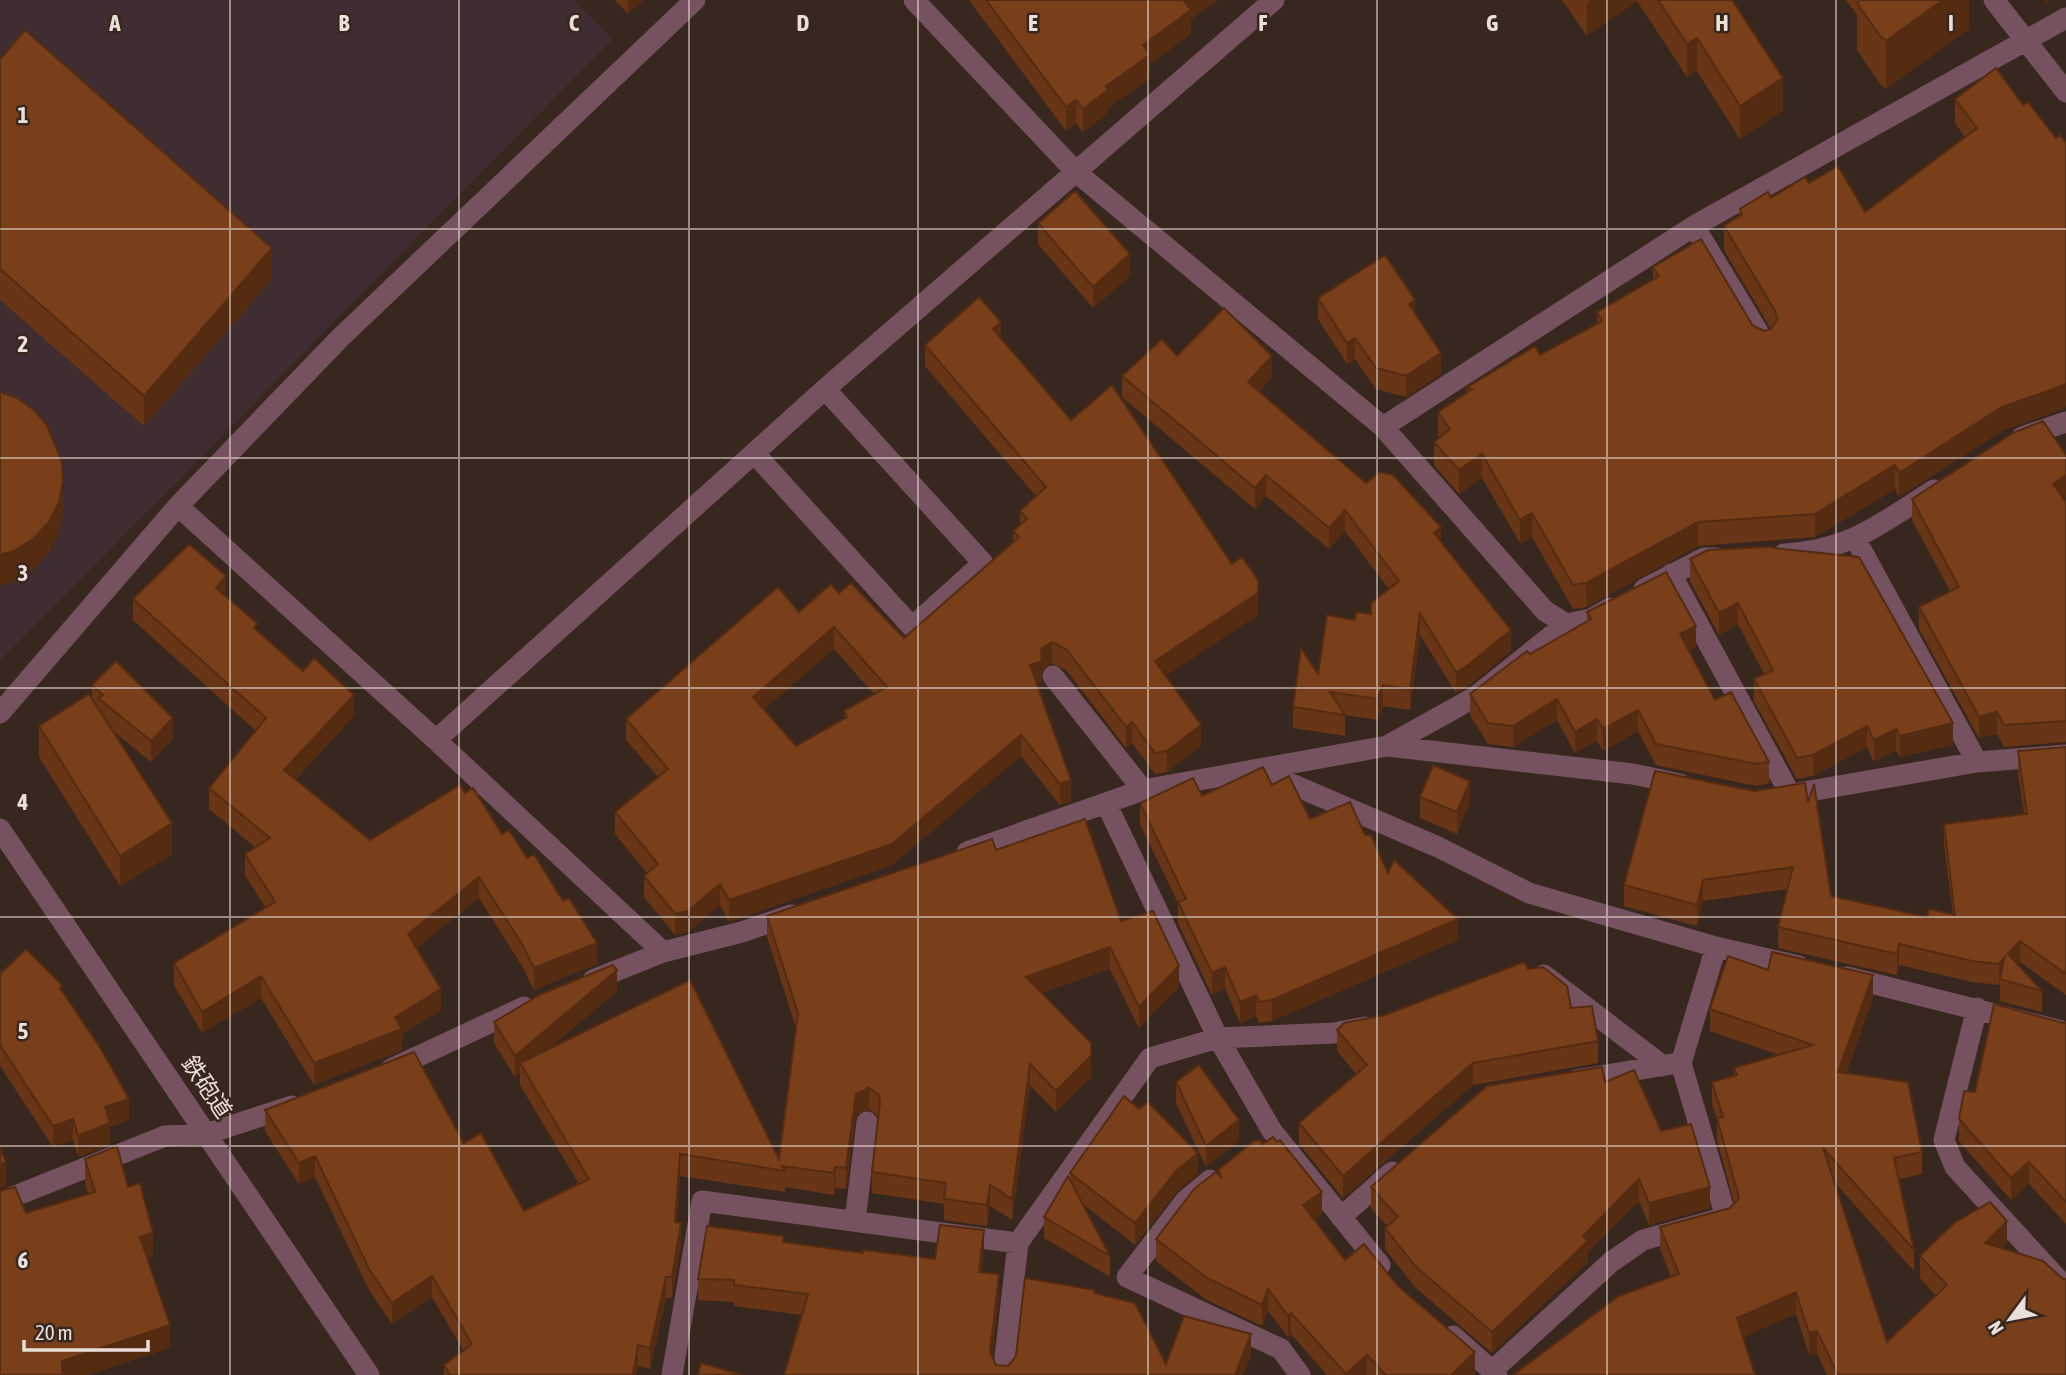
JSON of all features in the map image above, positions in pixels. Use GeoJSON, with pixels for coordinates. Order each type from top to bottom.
{"type":"FeatureCollection","features":[{"type":"Feature","properties":{"kind":"street"},"geometry":{"type":"LineString","coordinates":[[0,713],[178,506],[340,338],[695,0]]}},
{"type":"Feature","properties":{"kind":"street"},"geometry":{"type":"LineString","coordinates":[[914,0],[1076,172],[1383,427],[1545,611],[1566,624]]}},
{"type":"Feature","properties":{"kind":"street"},"geometry":{"type":"LineString","coordinates":[[436,740],[825,389],[1274,0]]}},
{"type":"Feature","properties":{"kind":"street"},"geometry":{"type":"LineString","coordinates":[[1994,0],[2066,92]]}},
{"type":"Feature","properties":{"kind":"street"},"geometry":{"type":"LineString","coordinates":[[1383,427],[1694,226],[2066,18]]}},
{"type":"Feature","properties":{"kind":"street"},"geometry":{"type":"LineString","coordinates":[[1694,226],[1764,342]]}},
{"type":"Feature","properties":{"kind":"street"},"geometry":{"type":"LineString","coordinates":[[755,454],[912,627],[972,572],[982,562],[825,389]]}},
{"type":"Feature","properties":{"kind":"street"},"geometry":{"type":"LineString","coordinates":[[2007,443],[2037,430],[2066,422]]}},
{"type":"Feature","properties":{"kind":"street"},"geometry":{"type":"LineString","coordinates":[[1769,555],[1808,553],[1856,540],[1949,480]]}},
{"type":"Feature","properties":{"kind":"street"},"geometry":{"type":"LineString","coordinates":[[178,506],[436,740],[663,952]]}},
{"type":"Feature","properties":{"kind":"street"},"geometry":{"type":"LineString","coordinates":[[1856,540],[1976,762]]}},
{"type":"Feature","properties":{"kind":"street"},"geometry":{"type":"LineString","coordinates":[[1387,746],[1475,697],[1566,624],[1591,619],[1704,558],[1743,556]]}},
{"type":"Feature","properties":{"kind":"street"},"geometry":{"type":"LineString","coordinates":[[1671,574],[1790,794]]}},
{"type":"Feature","properties":{"kind":"street"},"geometry":{"type":"LineString","coordinates":[[1053,676],[1143,790]]}},
{"type":"Feature","properties":{"kind":"street"},"geometry":{"type":"LineString","coordinates":[[950,858],[1143,790],[1387,746],[1633,774],[1701,788]]}},
{"type":"Feature","properties":{"kind":"street"},"geometry":{"type":"LineString","coordinates":[[1756,799],[1976,762],[2066,755]]}},
{"type":"Feature","properties":{"kind":"street"},"geometry":{"type":"LineString","coordinates":[[1259,770],[1438,847],[1529,893],[1716,947],[1977,1008],[2066,1032]]}},
{"type":"Feature","properties":{"kind":"street"},"geometry":{"type":"LineString","coordinates":[[1106,803],[1219,1038],[1272,1131],[1390,1277]]}},
{"type":"Feature","properties":{"kind":"street","name":"鉄砲道"},"geometry":{"type":"LineString","coordinates":[[0,829],[369,1375]]}},
{"type":"Feature","properties":{"kind":"street"},"geometry":{"type":"LineString","coordinates":[[578,986],[663,952],[742,932],[807,909]]}},
{"type":"Feature","properties":{"kind":"street"},"geometry":{"type":"LineString","coordinates":[[1672,1064],[1716,947]]}},
{"type":"Feature","properties":{"kind":"street"},"geometry":{"type":"LineString","coordinates":[[1436,1321],[1495,1373],[1611,1262],[1643,1240],[1726,1217],[1672,1064],[1549,976],[1523,970]]}},
{"type":"Feature","properties":{"kind":"street"},"geometry":{"type":"LineString","coordinates":[[366,1079],[542,1000]]}},
{"type":"Feature","properties":{"kind":"street"},"geometry":{"type":"LineString","coordinates":[[1977,1008],[1944,1140],[1955,1167],[2066,1288]]}},
{"type":"Feature","properties":{"kind":"street"},"geometry":{"type":"LineString","coordinates":[[1003,1375],[1018,1242],[1150,1058],[1219,1038],[1334,1033],[1380,1024]]}},
{"type":"Feature","properties":{"kind":"street"},"geometry":{"type":"LineString","coordinates":[[1559,1082],[1672,1064]]}},
{"type":"Feature","properties":{"kind":"street"},"geometry":{"type":"LineString","coordinates":[[0,1202],[165,1136],[206,1134],[316,1098]]}},
{"type":"Feature","properties":{"kind":"street"},"geometry":{"type":"LineString","coordinates":[[855,1221],[867,1122]]}},
{"type":"Feature","properties":{"kind":"street"},"geometry":{"type":"LineString","coordinates":[[1251,1148],[1272,1131]]}},
{"type":"Feature","properties":{"kind":"street"},"geometry":{"type":"LineString","coordinates":[[1341,1217],[1411,1156]]}},
{"type":"Feature","properties":{"kind":"street"},"geometry":{"type":"LineString","coordinates":[[1229,1166],[1186,1200],[1127,1277],[1281,1349],[1300,1375]]}},
{"type":"Feature","properties":{"kind":"street"},"geometry":{"type":"LineString","coordinates":[[672,1375],[702,1201],[1018,1242]]}},
{"type":"Feature","properties":{"kind":"shaded area"},"geometry":{"type":"Polygon","coordinates":[[[0,0],[575,0],[613,39],[0,661],[0,0]]]}},
{"type":"Feature","properties":{"kind":"building"},"geometry":{"type":"Polygon","coordinates":[[[986,0],[1183,0],[1191,10],[1143,45],[1150,55],[1106,86],[1108,90],[1083,109],[1076,100],[1066,107],[986,0]]]}},
{"type":"Feature","properties":{"kind":"building"},"geometry":{"type":"Polygon","coordinates":[[[1658,0],[1732,0],[1783,78],[1740,106],[1697,38],[1687,44],[1658,0]]]}},
{"type":"Feature","properties":{"kind":"building"},"geometry":{"type":"Polygon","coordinates":[[[1861,0],[1943,0],[1886,41],[1857,3],[1861,0]]]}},
{"type":"Feature","properties":{"kind":"building"},"geometry":{"type":"Polygon","coordinates":[[[25,30],[272,248],[144,396],[0,269],[0,59],[25,30]]]}},
{"type":"Feature","properties":{"kind":"building"},"geometry":{"type":"Polygon","coordinates":[[[1996,68],[2023,105],[2028,102],[2056,138],[2060,135],[2066,143],[2066,383],[2062,386],[2002,407],[1899,473],[1895,465],[1815,514],[1698,522],[1586,583],[1573,585],[1532,513],[1520,520],[1482,454],[1459,470],[1434,442],[1450,429],[1438,412],[1472,389],[1466,388],[1535,346],[1540,355],[1602,321],[1597,312],[1659,276],[1653,267],[1701,239],[1753,326],[1764,331],[1771,329],[1777,319],[1775,311],[1724,226],[1742,214],[1740,209],[1768,192],[1771,198],[1805,177],[1809,183],[1838,166],[1865,212],[1977,128],[1955,99],[1996,68]]]}},
{"type":"Feature","properties":{"kind":"building"},"geometry":{"type":"Polygon","coordinates":[[[1075,191],[1130,254],[1093,287],[1038,223],[1075,191]]]}},
{"type":"Feature","properties":{"kind":"building"},"geometry":{"type":"Polygon","coordinates":[[[1385,255],[1415,300],[1409,304],[1441,353],[1406,376],[1376,368],[1355,338],[1347,343],[1318,298],[1385,255]]]}},
{"type":"Feature","properties":{"kind":"building"},"geometry":{"type":"Polygon","coordinates":[[[979,297],[1001,322],[993,329],[1071,420],[1112,385],[1232,564],[1242,557],[1258,580],[1258,593],[1155,661],[1201,725],[1167,751],[1155,753],[1132,722],[1126,727],[1067,650],[1052,642],[1041,649],[1042,661],[1030,665],[1071,780],[1060,784],[1021,735],[892,844],[729,900],[720,884],[688,911],[675,914],[644,876],[658,864],[615,812],[668,769],[626,719],[778,587],[799,612],[831,584],[839,593],[851,583],[904,638],[1019,537],[1013,531],[1027,519],[1020,511],[1046,487],[925,345],[979,297]],[[834,627],[753,697],[796,746],[847,717],[844,711],[887,687],[834,627]]]}},
{"type":"Feature","properties":{"kind":"building"},"geometry":{"type":"Polygon","coordinates":[[[1224,308],[1272,356],[1248,382],[1366,483],[1380,472],[1393,475],[1441,527],[1434,533],[1511,630],[1468,665],[1456,672],[1420,614],[1410,689],[1383,685],[1377,699],[1330,692],[1345,715],[1293,707],[1301,648],[1318,674],[1327,615],[1355,620],[1356,612],[1371,614],[1371,603],[1399,581],[1345,510],[1329,528],[1266,475],[1255,488],[1122,376],[1162,339],[1177,356],[1224,308]]]}},
{"type":"Feature","properties":{"kind":"building"},"geometry":{"type":"Polygon","coordinates":[[[0,392],[17,398],[34,410],[47,425],[62,462],[63,482],[59,502],[49,522],[33,539],[14,551],[0,555],[0,392]]]}},
{"type":"Feature","properties":{"kind":"building"},"geometry":{"type":"Polygon","coordinates":[[[2043,421],[2066,455],[2066,475],[2053,484],[2066,502],[2066,721],[2004,725],[1997,712],[1979,717],[1919,607],[1959,587],[1912,499],[2013,433],[2043,421]]]}},
{"type":"Feature","properties":{"kind":"building"},"geometry":{"type":"Polygon","coordinates":[[[189,544],[226,576],[216,588],[257,623],[254,628],[303,671],[314,658],[354,695],[284,770],[370,840],[460,785],[465,793],[473,788],[502,834],[509,830],[527,858],[534,854],[563,901],[569,898],[597,943],[534,968],[522,944],[479,877],[408,934],[441,989],[395,1017],[402,1029],[314,1063],[261,976],[202,1012],[174,963],[275,902],[245,854],[270,838],[209,788],[266,718],[133,599],[189,544]]]}},
{"type":"Feature","properties":{"kind":"building"},"geometry":{"type":"Polygon","coordinates":[[[1765,547],[1859,557],[1953,723],[1900,736],[1896,729],[1874,740],[1867,726],[1813,755],[1797,758],[1754,679],[1773,670],[1738,603],[1719,613],[1690,559],[1708,550],[1765,547]]]}},
{"type":"Feature","properties":{"kind":"building"},"geometry":{"type":"Polygon","coordinates":[[[1666,572],[1696,626],[1680,634],[1715,700],[1731,692],[1769,762],[1756,764],[1656,744],[1638,710],[1603,729],[1597,719],[1575,732],[1557,699],[1513,726],[1488,723],[1470,694],[1527,651],[1530,654],[1591,619],[1587,612],[1666,572]]]}},
{"type":"Feature","properties":{"kind":"building"},"geometry":{"type":"Polygon","coordinates":[[[116,661],[173,718],[151,741],[98,698],[103,695],[92,685],[116,661]]]}},
{"type":"Feature","properties":{"kind":"building"},"geometry":{"type":"Polygon","coordinates":[[[89,694],[172,823],[120,856],[39,726],[89,694]]]}},
{"type":"Feature","properties":{"kind":"building"},"geometry":{"type":"Polygon","coordinates":[[[2066,747],[2066,974],[2020,941],[2008,954],[2042,991],[2000,979],[2004,958],[1999,964],[1972,961],[1899,944],[1897,954],[1778,927],[1793,867],[1703,880],[1697,905],[1624,885],[1655,771],[1754,791],[1805,783],[1808,802],[1814,784],[1831,896],[1927,917],[1929,909],[1955,915],[1944,824],[2027,814],[2018,751],[2066,747]]]}},
{"type":"Feature","properties":{"kind":"building"},"geometry":{"type":"Polygon","coordinates":[[[1433,765],[1470,781],[1457,812],[1420,797],[1433,765]]]}},
{"type":"Feature","properties":{"kind":"building"},"geometry":{"type":"Polygon","coordinates":[[[1263,767],[1272,785],[1289,776],[1310,819],[1350,802],[1365,835],[1371,835],[1388,873],[1394,860],[1458,919],[1272,1000],[1259,1002],[1256,995],[1240,1002],[1225,967],[1212,973],[1178,902],[1186,899],[1140,803],[1193,778],[1202,796],[1263,767]]]}},
{"type":"Feature","properties":{"kind":"building"},"geometry":{"type":"Polygon","coordinates":[[[1085,819],[1121,921],[1153,911],[1179,966],[1139,1007],[1110,947],[1026,977],[1091,1043],[1091,1056],[1056,1091],[1030,1064],[1012,1199],[990,1185],[987,1205],[944,1199],[946,1183],[872,1172],[880,1102],[879,1095],[869,1088],[856,1094],[846,1168],[835,1167],[834,1173],[782,1166],[785,1171],[680,1154],[675,1222],[681,1223],[672,1277],[666,1277],[650,1348],[638,1345],[633,1375],[450,1375],[444,1365],[472,1344],[432,1276],[392,1303],[369,1269],[315,1156],[299,1163],[265,1110],[414,1052],[464,1143],[481,1133],[524,1211],[589,1179],[520,1063],[690,980],[779,1159],[798,1013],[767,916],[992,839],[996,850],[1085,819]]]}},
{"type":"Feature","properties":{"kind":"building"},"geometry":{"type":"Polygon","coordinates":[[[26,949],[63,986],[60,988],[101,1049],[129,1099],[105,1107],[110,1123],[78,1136],[73,1119],[53,1126],[0,1045],[0,974],[26,949]]]}},
{"type":"Feature","properties":{"kind":"building"},"geometry":{"type":"Polygon","coordinates":[[[1772,952],[1873,975],[1838,1072],[1908,1082],[1922,1152],[1894,1158],[1914,1250],[1823,1148],[1887,1342],[1947,1285],[1920,1256],[1954,1223],[1990,1202],[2007,1221],[1985,1243],[2043,1261],[2066,1279],[2066,1375],[1838,1375],[1817,1331],[1809,1333],[1796,1292],[1737,1318],[1755,1375],[1513,1375],[1619,1296],[1679,1274],[1660,1227],[1730,1208],[1739,1198],[1717,1118],[1723,1117],[1712,1082],[1737,1075],[1734,1068],[1813,1045],[1710,1009],[1728,956],[1768,970],[1772,952]]]}},
{"type":"Feature","properties":{"kind":"building"},"geometry":{"type":"Polygon","coordinates":[[[1524,962],[1528,969],[1543,967],[1567,986],[1571,1008],[1592,1006],[1598,1041],[1473,1063],[1343,1176],[1299,1123],[1367,1065],[1337,1030],[1344,1023],[1385,1015],[1524,962]]]}},
{"type":"Feature","properties":{"kind":"building"},"geometry":{"type":"Polygon","coordinates":[[[613,965],[617,970],[515,1056],[494,1022],[541,994],[613,965]]]}},
{"type":"Feature","properties":{"kind":"building"},"geometry":{"type":"Polygon","coordinates":[[[1994,1004],[2066,1022],[2066,1202],[2029,1162],[2011,1178],[1959,1119],[1964,1091],[1975,1092],[1994,1004]]]}},
{"type":"Feature","properties":{"kind":"building"},"geometry":{"type":"Polygon","coordinates":[[[1199,1065],[1239,1120],[1206,1146],[1176,1082],[1199,1065]]]}},
{"type":"Feature","properties":{"kind":"building"},"geometry":{"type":"Polygon","coordinates":[[[1602,1067],[1605,1082],[1634,1070],[1661,1131],[1691,1124],[1710,1187],[1649,1203],[1639,1179],[1583,1236],[1588,1241],[1492,1332],[1416,1267],[1385,1228],[1398,1217],[1371,1187],[1487,1086],[1602,1067]]]}},
{"type":"Feature","properties":{"kind":"building"},"geometry":{"type":"Polygon","coordinates":[[[1124,1096],[1139,1109],[1148,1102],[1198,1153],[1176,1171],[1135,1223],[1070,1173],[1124,1096]]]}},
{"type":"Feature","properties":{"kind":"building"},"geometry":{"type":"Polygon","coordinates":[[[1273,1137],[1277,1142],[1280,1140],[1322,1192],[1303,1205],[1345,1260],[1364,1244],[1398,1286],[1475,1352],[1451,1375],[1386,1375],[1367,1355],[1346,1374],[1291,1313],[1288,1316],[1268,1289],[1262,1305],[1207,1278],[1156,1239],[1195,1188],[1216,1172],[1222,1178],[1218,1170],[1254,1141],[1260,1140],[1262,1144],[1273,1137]]]}},
{"type":"Feature","properties":{"kind":"building"},"geometry":{"type":"Polygon","coordinates":[[[117,1146],[128,1187],[140,1183],[153,1233],[140,1237],[170,1325],[62,1361],[62,1375],[0,1375],[0,1191],[15,1187],[26,1213],[95,1192],[85,1159],[117,1146]]]}},
{"type":"Feature","properties":{"kind":"building"},"geometry":{"type":"Polygon","coordinates":[[[0,1148],[6,1162],[0,1165],[0,1148]]]}},
{"type":"Feature","properties":{"kind":"building"},"geometry":{"type":"Polygon","coordinates":[[[1068,1176],[1110,1256],[1044,1217],[1068,1176]]]}},
{"type":"Feature","properties":{"kind":"building"},"geometry":{"type":"Polygon","coordinates":[[[940,1225],[984,1230],[979,1272],[999,1274],[990,1352],[996,1365],[1008,1366],[1016,1356],[1025,1278],[1094,1290],[1094,1293],[1135,1303],[1166,1364],[1184,1316],[1251,1334],[1235,1375],[784,1375],[808,1294],[734,1285],[734,1280],[698,1279],[707,1226],[784,1236],[783,1242],[935,1259],[940,1225]]]}},
{"type":"Feature","properties":{"kind":"building"},"geometry":{"type":"Polygon","coordinates":[[[701,1363],[743,1375],[698,1375],[701,1363]]]}}]}
